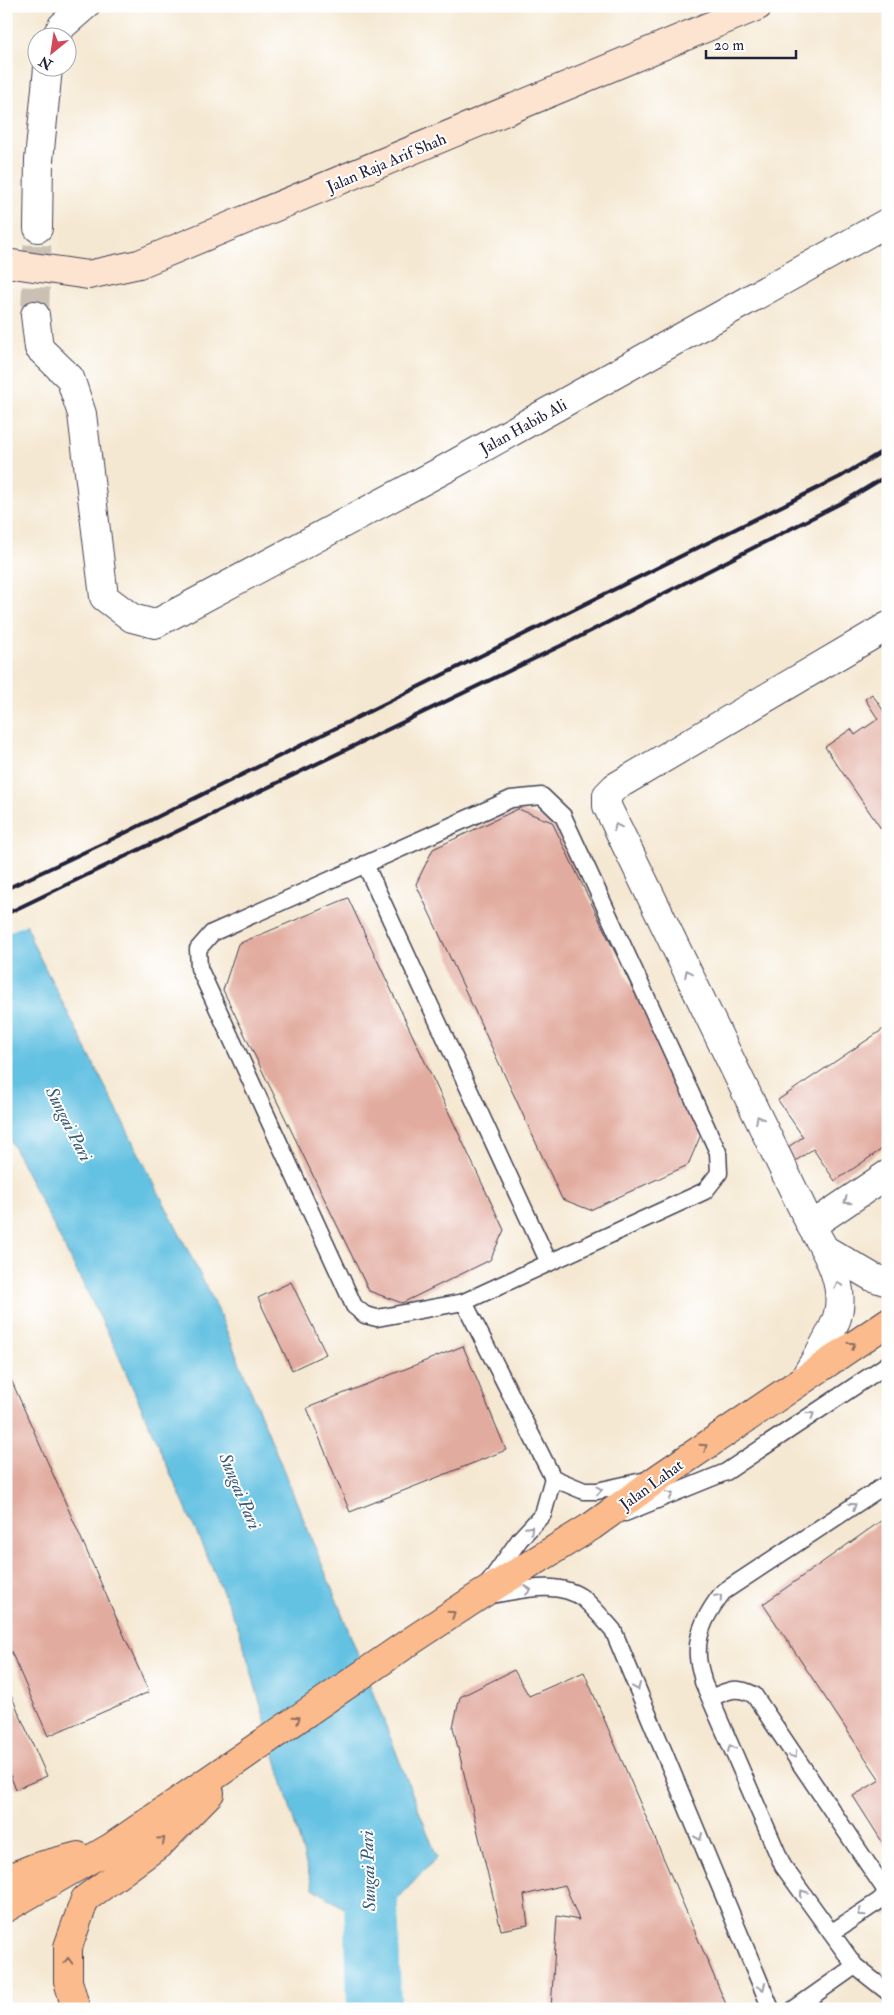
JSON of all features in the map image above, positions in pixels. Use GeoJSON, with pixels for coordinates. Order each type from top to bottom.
{"type":"FeatureCollection","features":[{"type":"Feature","properties":{"kind":"main road","name":"Jalan Lahat"},"geometry":{"type":"LineString","coordinates":[[256,1746],[479,1596],[592,1526],[805,1377],[888,1322]]}},
{"type":"Feature","properties":{"kind":"main road"},"geometry":{"type":"LineString","coordinates":[[6,1908],[110,1848],[256,1746]]}},
{"type":"Feature","properties":{"kind":"main road"},"geometry":{"type":"LineString","coordinates":[[76,2009],[68,1981],[68,1947],[85,1898],[161,1843],[256,1746]]}},
{"type":"Feature","properties":{"kind":"main road"},"geometry":{"type":"LineString","coordinates":[[6,1879],[36,1867],[110,1848]]}},
{"type":"Feature","properties":{"kind":"street"},"geometry":{"type":"LineString","coordinates":[[61,28],[85,6]]}},
{"type":"Feature","properties":{"kind":"street","name":"Jalan Raja Arif Shah"},"geometry":{"type":"LineString","coordinates":[[6,263],[88,275],[139,264],[758,6]]}},
{"type":"Feature","properties":{"kind":"street"},"geometry":{"type":"LineString","coordinates":[[38,228],[39,160],[47,78]]}},
{"type":"Feature","properties":{"kind":"street","name":"Jalan Habib Ali"},"geometry":{"type":"LineString","coordinates":[[35,315],[39,348],[70,378],[82,414],[104,598],[132,618],[155,624],[445,469],[888,222]]}},
{"type":"Feature","properties":{"kind":"street"},"geometry":{"type":"LineString","coordinates":[[805,1377],[835,1323],[840,1309],[840,1296],[826,1250],[811,1226],[607,806],[607,795],[615,787],[888,626]]}},
{"type":"Feature","properties":{"kind":"street"},"geometry":{"type":"LineString","coordinates":[[811,1226],[888,1174]]}},
{"type":"Feature","properties":{"kind":"street"},"geometry":{"type":"LineString","coordinates":[[826,1250],[872,1277],[888,1282]]}},
{"type":"Feature","properties":{"kind":"lane"},"geometry":{"type":"LineString","coordinates":[[542,796],[563,816],[718,1152],[719,1173],[706,1191],[464,1302],[378,1318],[365,1315],[354,1306],[199,968],[198,949],[212,933],[366,864],[511,799],[542,796]]}},
{"type":"Feature","properties":{"kind":"lane"},"geometry":{"type":"LineString","coordinates":[[366,864],[549,1262]]}},
{"type":"Feature","properties":{"kind":"lane"},"geometry":{"type":"LineString","coordinates":[[464,1302],[553,1478],[575,1489],[597,1491],[660,1477]]}},
{"type":"Feature","properties":{"kind":"lane"},"geometry":{"type":"LineString","coordinates":[[592,1526],[726,1472],[888,1364]]}},
{"type":"Feature","properties":{"kind":"lane"},"geometry":{"type":"LineString","coordinates":[[479,1596],[520,1539],[543,1514],[553,1478]]}},
{"type":"Feature","properties":{"kind":"lane"},"geometry":{"type":"LineString","coordinates":[[888,1483],[723,1592],[709,1610],[701,1630],[698,1647],[703,1682],[783,1866],[855,1966],[888,1992]]}},
{"type":"Feature","properties":{"kind":"lane"},"geometry":{"type":"LineString","coordinates":[[479,1596],[548,1587],[564,1590],[583,1598],[613,1630],[771,2009]]}},
{"type":"Feature","properties":{"kind":"lane"},"geometry":{"type":"LineString","coordinates":[[710,1698],[734,1689],[743,1689],[754,1695],[884,1888],[885,1894],[880,1901],[831,1933]]}},
{"type":"Feature","properties":{"kind":"lane"},"geometry":{"type":"LineString","coordinates":[[794,2009],[855,1966]]}},
{"type":"Feature","properties":{"kind":"water"},"geometry":{"type":"Polygon","coordinates":[[[6,857],[32,942],[218,1310],[339,1606],[437,1857],[372,1926],[313,1888],[239,1629],[113,1343],[6,1132],[6,857]]]}},
{"type":"Feature","properties":{"kind":"pier"},"geometry":{"type":"Polygon","coordinates":[[[12,867],[29,923],[6,933],[6,870],[12,867]]]}},
{"type":"Feature","properties":{"kind":"building"},"geometry":{"type":"Polygon","coordinates":[[[872,694],[885,713],[888,711],[888,839],[825,747],[851,729],[855,735],[878,719],[865,699],[872,694]]]}},
{"type":"Feature","properties":{"kind":"building"},"geometry":{"type":"Polygon","coordinates":[[[518,809],[552,822],[702,1132],[688,1165],[590,1210],[562,1199],[416,884],[433,849],[518,809]]]}},
{"type":"Feature","properties":{"kind":"building"},"geometry":{"type":"Polygon","coordinates":[[[348,898],[504,1230],[490,1260],[402,1303],[369,1291],[223,990],[238,944],[348,898]]]}},
{"type":"Feature","properties":{"kind":"building"},"geometry":{"type":"Polygon","coordinates":[[[888,1026],[888,1145],[835,1181],[813,1149],[791,1164],[782,1151],[803,1137],[778,1100],[888,1026]]]}},
{"type":"Feature","properties":{"kind":"building"},"geometry":{"type":"Polygon","coordinates":[[[291,1282],[326,1354],[292,1370],[258,1298],[291,1282]]]}},
{"type":"Feature","properties":{"kind":"building"},"geometry":{"type":"Polygon","coordinates":[[[463,1346],[506,1450],[350,1512],[307,1408],[463,1346]]]}},
{"type":"Feature","properties":{"kind":"building"},"geometry":{"type":"Polygon","coordinates":[[[6,1368],[149,1692],[48,1736],[6,1640],[6,1368]]]}},
{"type":"Feature","properties":{"kind":"building"},"geometry":{"type":"Polygon","coordinates":[[[888,1516],[888,1851],[853,1796],[880,1780],[763,1604],[888,1516]]]}},
{"type":"Feature","properties":{"kind":"building"},"geometry":{"type":"Polygon","coordinates":[[[514,1670],[529,1696],[584,1672],[728,2009],[551,2009],[557,1916],[579,1920],[565,1885],[524,1895],[528,1925],[501,1930],[453,1727],[460,1697],[514,1670]]]}},
{"type":"Feature","properties":{"kind":"building"},"geometry":{"type":"Polygon","coordinates":[[[6,1684],[47,1776],[16,1789],[6,1766],[6,1684]]]}},
{"type":"Feature","properties":{"kind":"building"},"geometry":{"type":"Polygon","coordinates":[[[888,1904],[888,1918],[881,1908],[888,1904]]]}},
{"type":"Feature","properties":{"kind":"waterway","name":"Sungai Pari"},"geometry":{"type":"LineString","coordinates":[[368,1851],[374,2009]]}},
{"type":"Feature","properties":{"kind":"tunnel"},"geometry":{"type":"LineString","coordinates":[[35,315],[38,228]]}},
{"type":"Feature","properties":{"kind":"railway"},"geometry":{"type":"LineString","coordinates":[[6,889],[125,833],[840,477],[888,448]]}},
{"type":"Feature","properties":{"kind":"railway"},"geometry":{"type":"LineString","coordinates":[[6,914],[579,637],[845,501],[888,475]]}}]}
